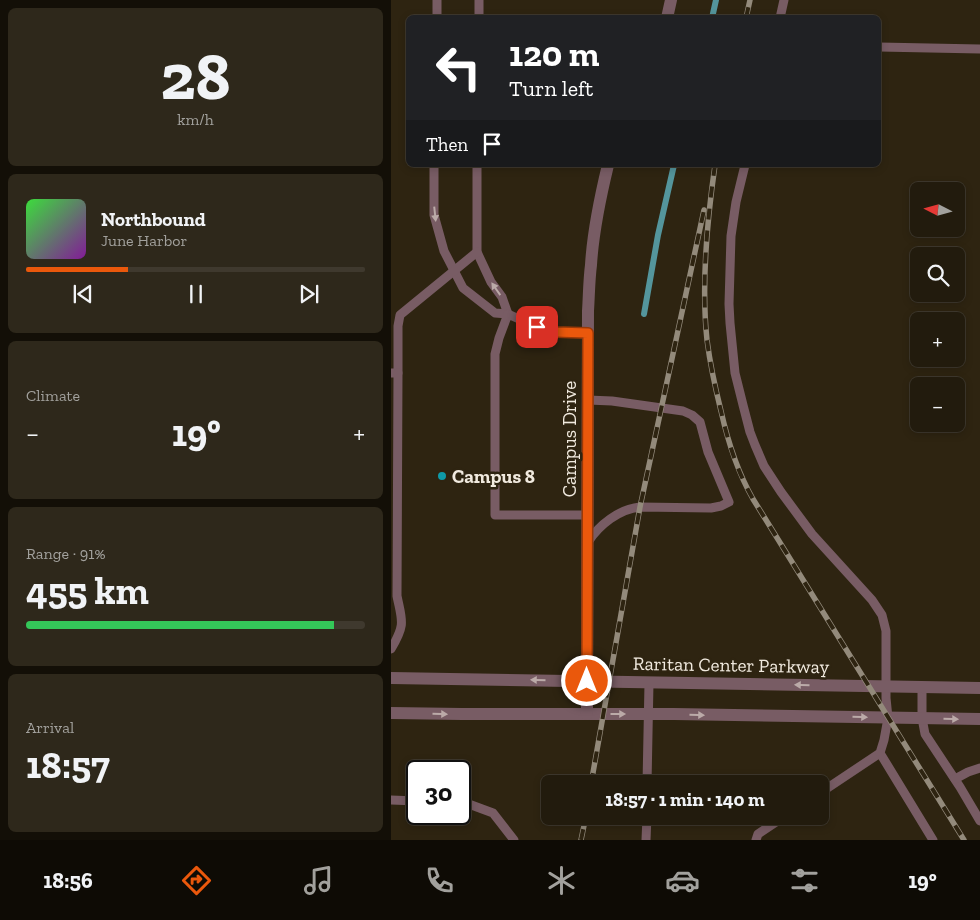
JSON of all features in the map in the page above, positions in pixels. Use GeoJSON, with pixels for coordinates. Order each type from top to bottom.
{"type":"FeatureCollection","features":[{"type":"Feature","properties":{"kind":"street"},"geometry":{"type":"LineString","coordinates":[[668,15],[671,0]]}},
{"type":"Feature","properties":{"kind":"street","name":"Campus Drive"},"geometry":{"type":"LineString","coordinates":[[587,714],[588,333],[591,263],[607,167]]}},
{"type":"Feature","properties":{"kind":"street","name":"Raritan Center Parkway"},"geometry":{"type":"LineString","coordinates":[[391,678],[980,688]]}},
{"type":"Feature","properties":{"kind":"street"},"geometry":{"type":"LineString","coordinates":[[391,713],[648,714],[980,719]]}},
{"type":"Feature","properties":{"kind":"lane"},"geometry":{"type":"LineString","coordinates":[[437,0],[437,15]]}},
{"type":"Feature","properties":{"kind":"lane"},"geometry":{"type":"LineString","coordinates":[[479,0],[479,15]]}},
{"type":"Feature","properties":{"kind":"lane"},"geometry":{"type":"LineString","coordinates":[[780,15],[784,0]]}},
{"type":"Feature","properties":{"kind":"lane"},"geometry":{"type":"LineString","coordinates":[[881,47],[980,48]]}},
{"type":"Feature","properties":{"kind":"lane"},"geometry":{"type":"LineString","coordinates":[[434,167],[434,215],[443,251],[463,288],[495,313],[508,314],[537,327],[555,332],[588,333]]}},
{"type":"Feature","properties":{"kind":"lane"},"geometry":{"type":"LineString","coordinates":[[477,167],[477,252],[491,282],[502,297],[508,314],[495,354],[495,515],[588,516]]}},
{"type":"Feature","properties":{"kind":"lane"},"geometry":{"type":"LineString","coordinates":[[745,167],[733,220],[729,283],[734,365],[743,405],[759,456],[769,474],[812,534],[873,600],[881,614],[887,640],[886,686],[888,718],[880,753],[829,787]]}},
{"type":"Feature","properties":{"kind":"lane"},"geometry":{"type":"LineString","coordinates":[[391,649],[401,631],[402,624],[397,596],[394,373],[400,315],[477,252]]}},
{"type":"Feature","properties":{"kind":"lane"},"geometry":{"type":"LineString","coordinates":[[587,542],[597,529],[629,509],[640,506],[711,508],[729,502],[711,458],[700,422],[693,415],[612,400],[588,400]]}},
{"type":"Feature","properties":{"kind":"lane"},"geometry":{"type":"LineString","coordinates":[[647,775],[649,683]]}},
{"type":"Feature","properties":{"kind":"lane"},"geometry":{"type":"LineString","coordinates":[[922,687],[923,729],[980,821]]}},
{"type":"Feature","properties":{"kind":"lane"},"geometry":{"type":"LineString","coordinates":[[880,753],[933,840]]}},
{"type":"Feature","properties":{"kind":"lane"},"geometry":{"type":"LineString","coordinates":[[955,779],[980,768]]}},
{"type":"Feature","properties":{"kind":"lane"},"geometry":{"type":"LineString","coordinates":[[391,800],[406,800]]}},
{"type":"Feature","properties":{"kind":"lane"},"geometry":{"type":"LineString","coordinates":[[471,805],[493,813],[514,840]]}},
{"type":"Feature","properties":{"kind":"lane"},"geometry":{"type":"LineString","coordinates":[[646,840],[647,825]]}},
{"type":"Feature","properties":{"kind":"lane"},"geometry":{"type":"LineString","coordinates":[[757,840],[758,834],[772,825]]}},
{"type":"Feature","properties":{"kind":"waterway"},"geometry":{"type":"LineString","coordinates":[[713,15],[716,0]]}},
{"type":"Feature","properties":{"kind":"waterway"},"geometry":{"type":"LineString","coordinates":[[644,314],[658,235],[674,167]]}},
{"type":"Feature","properties":{"kind":"railway"},"geometry":{"type":"LineString","coordinates":[[747,15],[750,0]]}},
{"type":"Feature","properties":{"kind":"railway"},"geometry":{"type":"LineString","coordinates":[[715,167],[706,252],[705,319],[713,375],[724,423],[742,478],[753,499],[964,840]]}},
{"type":"Feature","properties":{"kind":"railway"},"geometry":{"type":"LineString","coordinates":[[593,775],[640,507],[704,210]]}},
{"type":"Feature","properties":{"kind":"railway"},"geometry":{"type":"LineString","coordinates":[[581,840],[584,825]]}},
{"type":"Feature","properties":{"kind":"place","name":"Campus 8"},"geometry":{"type":"Point","coordinates":[442,476]}},
{"type":"Feature","properties":{"kind":"route"},"geometry":{"type":"LineString","coordinates":[[537,327],[555,332],[588,333],[587,681]]}}]}
